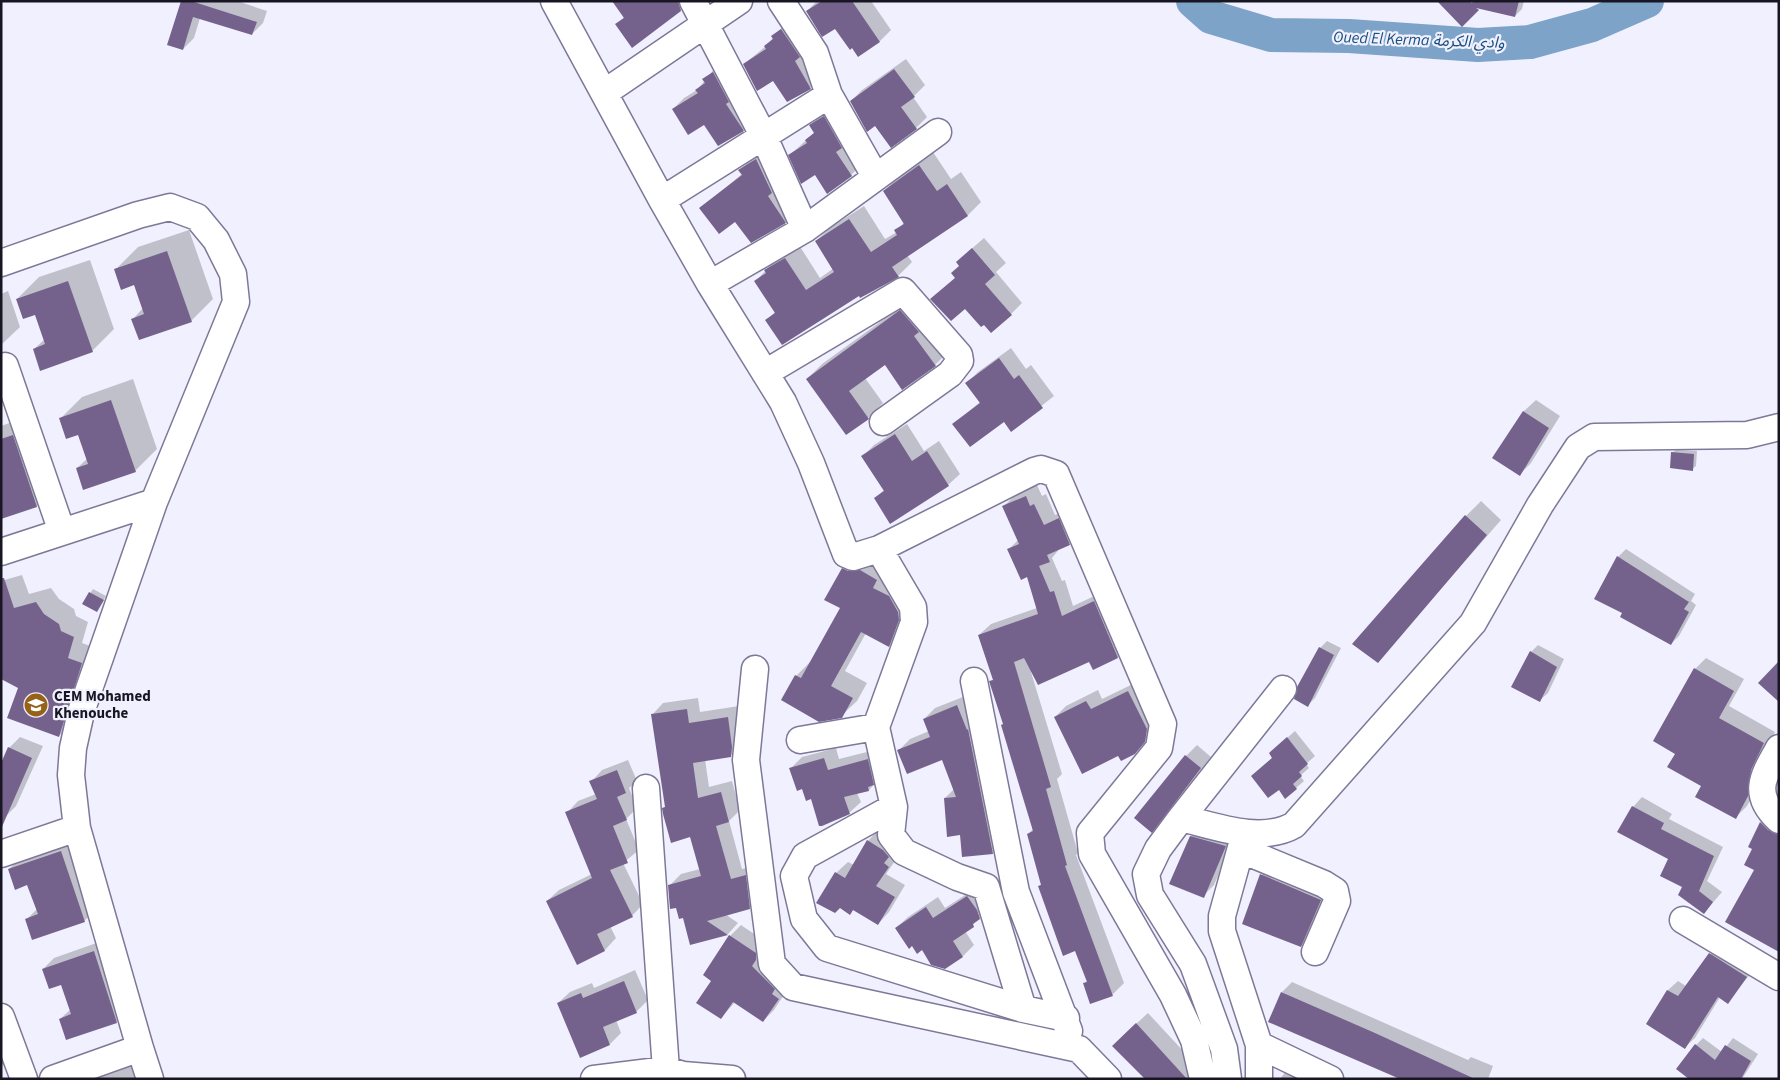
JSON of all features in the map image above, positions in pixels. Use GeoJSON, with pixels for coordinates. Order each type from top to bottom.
{"type":"FeatureCollection","features":[{"type":"Feature","properties":{"kind":"street"},"geometry":{"type":"LineString","coordinates":[[554,1],[662,200],[710,284],[783,402],[811,463],[846,554],[853,557],[879,549],[1041,468],[1056,474],[1163,724],[1159,748],[1090,834],[1092,854],[1173,995],[1194,1040],[1203,1079]]}},
{"type":"Feature","properties":{"kind":"street"},"geometry":{"type":"LineString","coordinates":[[693,1],[764,137],[805,229]]}},
{"type":"Feature","properties":{"kind":"street"},"geometry":{"type":"LineString","coordinates":[[604,93],[739,1]]}},
{"type":"Feature","properties":{"kind":"street"},"geometry":{"type":"LineString","coordinates":[[781,1],[815,53],[829,95],[876,176]]}},
{"type":"Feature","properties":{"kind":"street"},"geometry":{"type":"LineString","coordinates":[[662,200],[829,95]]}},
{"type":"Feature","properties":{"kind":"street"},"geometry":{"type":"LineString","coordinates":[[710,284],[805,229],[938,132]]}},
{"type":"Feature","properties":{"kind":"street"},"geometry":{"type":"LineString","coordinates":[[1,263],[138,215],[170,207],[197,217],[216,240],[233,274],[236,302],[154,502],[82,712],[72,748],[71,775],[77,828],[150,1079]]}},
{"type":"Feature","properties":{"kind":"street"},"geometry":{"type":"LineString","coordinates":[[764,373],[903,291],[907,293],[959,355],[960,361],[950,374],[883,422]]}},
{"type":"Feature","properties":{"kind":"street"},"geometry":{"type":"LineString","coordinates":[[1,367],[5,366],[62,532]]}},
{"type":"Feature","properties":{"kind":"street"},"geometry":{"type":"LineString","coordinates":[[1244,841],[1284,831],[1294,826],[1473,622],[1540,505],[1578,447],[1594,437],[1688,438],[1747,435],[1779,427]]}},
{"type":"Feature","properties":{"kind":"street"},"geometry":{"type":"LineString","coordinates":[[1,552],[154,502]]}},
{"type":"Feature","properties":{"kind":"street"},"geometry":{"type":"LineString","coordinates":[[879,549],[913,607],[914,622],[876,727],[894,807],[891,835],[904,852],[957,877],[986,887],[1023,1009]]}},
{"type":"Feature","properties":{"kind":"street"},"geometry":{"type":"LineString","coordinates":[[755,669],[746,760],[772,964],[792,987],[1079,1049]]}},
{"type":"Feature","properties":{"kind":"street"},"geometry":{"type":"LineString","coordinates":[[974,681],[1016,892],[1048,978],[1066,1018],[1066,1024],[1079,1049],[1108,1079]]}},
{"type":"Feature","properties":{"kind":"street"},"geometry":{"type":"LineString","coordinates":[[1228,1079],[1224,1050],[1193,964],[1150,895],[1146,874],[1158,849],[1283,689]]}},
{"type":"Feature","properties":{"kind":"street"},"geometry":{"type":"LineString","coordinates":[[800,740],[876,727]]}},
{"type":"Feature","properties":{"kind":"street"},"geometry":{"type":"LineString","coordinates":[[1779,748],[1768,767],[1761,789],[1764,801],[1779,820]]}},
{"type":"Feature","properties":{"kind":"street"},"geometry":{"type":"LineString","coordinates":[[646,788],[666,1070]]}},
{"type":"Feature","properties":{"kind":"street"},"geometry":{"type":"LineString","coordinates":[[894,807],[806,856],[794,876],[804,919],[827,948],[1023,1009],[1066,1018]]}},
{"type":"Feature","properties":{"kind":"street"},"geometry":{"type":"LineString","coordinates":[[1181,818],[1244,841],[1335,891],[1337,901],[1315,952]]}},
{"type":"Feature","properties":{"kind":"street"},"geometry":{"type":"LineString","coordinates":[[1,854],[77,828]]}},
{"type":"Feature","properties":{"kind":"street"},"geometry":{"type":"LineString","coordinates":[[1244,841],[1222,916],[1222,932],[1259,1045],[1259,1079]]}},
{"type":"Feature","properties":{"kind":"street"},"geometry":{"type":"LineString","coordinates":[[1683,920],[1779,977]]}},
{"type":"Feature","properties":{"kind":"street"},"geometry":{"type":"LineString","coordinates":[[1,1017],[24,1079]]}},
{"type":"Feature","properties":{"kind":"street"},"geometry":{"type":"LineString","coordinates":[[1259,1045],[1330,1079]]}},
{"type":"Feature","properties":{"kind":"street"},"geometry":{"type":"LineString","coordinates":[[52,1079],[140,1048]]}},
{"type":"Feature","properties":{"kind":"street"},"geometry":{"type":"LineString","coordinates":[[594,1079],[666,1070],[683,1075],[732,1079]]}},
{"type":"Feature","properties":{"kind":"building"},"geometry":{"type":"Polygon","coordinates":[[[181,1],[191,1],[257,22],[252,35],[193,17],[183,50],[167,45],[181,1]]]}},
{"type":"Feature","properties":{"kind":"building"},"geometry":{"type":"Polygon","coordinates":[[[612,1],[678,1],[681,11],[632,48],[615,24],[624,18],[612,1]]]}},
{"type":"Feature","properties":{"kind":"building"},"geometry":{"type":"Polygon","coordinates":[[[822,1],[852,1],[880,42],[858,57],[852,48],[850,50],[835,29],[822,37],[806,11],[822,1]]]}},
{"type":"Feature","properties":{"kind":"building"},"geometry":{"type":"Polygon","coordinates":[[[1437,1],[1470,1],[1472,3],[1473,1],[1519,1],[1515,17],[1476,8],[1479,10],[1462,27],[1437,1]]]}},
{"type":"Feature","properties":{"kind":"building"},"geometry":{"type":"Polygon","coordinates":[[[781,29],[800,57],[795,61],[811,89],[787,102],[773,81],[757,91],[743,64],[766,49],[764,46],[773,39],[771,36],[781,29]]]}},
{"type":"Feature","properties":{"kind":"building"},"geometry":{"type":"Polygon","coordinates":[[[894,69],[915,97],[901,107],[917,129],[891,148],[875,126],[867,132],[850,101],[894,69]]]}},
{"type":"Feature","properties":{"kind":"building"},"geometry":{"type":"Polygon","coordinates":[[[713,72],[729,102],[726,104],[744,131],[718,146],[704,125],[688,135],[672,109],[698,93],[695,90],[705,83],[702,79],[713,72]]]}},
{"type":"Feature","properties":{"kind":"building"},"geometry":{"type":"Polygon","coordinates":[[[824,116],[842,148],[836,152],[852,176],[827,194],[815,175],[801,184],[788,155],[807,143],[805,140],[814,133],[809,125],[824,116]]]}},
{"type":"Feature","properties":{"kind":"building"},"geometry":{"type":"Polygon","coordinates":[[[756,159],[772,193],[768,196],[786,223],[751,243],[735,222],[719,234],[699,208],[742,175],[738,170],[756,159]]]}},
{"type":"Feature","properties":{"kind":"building"},"geometry":{"type":"Polygon","coordinates":[[[919,165],[937,191],[947,184],[968,216],[892,267],[899,277],[860,298],[859,296],[782,345],[765,320],[775,313],[754,281],[766,273],[764,270],[785,258],[806,290],[834,272],[815,241],[849,219],[871,252],[897,235],[894,230],[904,224],[883,191],[919,165]]]}},
{"type":"Feature","properties":{"kind":"building"},"geometry":{"type":"Polygon","coordinates":[[[972,248],[995,275],[985,284],[1012,315],[991,333],[984,325],[981,327],[965,309],[951,321],[930,299],[955,278],[951,273],[959,266],[956,262],[972,248]]]}},
{"type":"Feature","properties":{"kind":"building"},"geometry":{"type":"Polygon","coordinates":[[[167,251],[192,322],[139,340],[131,319],[144,314],[134,285],[121,290],[114,269],[167,251]]]}},
{"type":"Feature","properties":{"kind":"building"},"geometry":{"type":"Polygon","coordinates":[[[68,281],[93,352],[40,371],[33,349],[45,344],[35,315],[23,319],[16,299],[68,281]]]}},
{"type":"Feature","properties":{"kind":"building"},"geometry":{"type":"Polygon","coordinates":[[[900,310],[919,332],[914,336],[936,366],[902,390],[885,365],[849,391],[869,419],[846,435],[806,379],[900,310]]]}},
{"type":"Feature","properties":{"kind":"building"},"geometry":{"type":"Polygon","coordinates":[[[999,358],[1014,379],[1019,375],[1043,408],[1011,432],[1004,422],[970,447],[952,424],[980,403],[965,383],[999,358]]]}},
{"type":"Feature","properties":{"kind":"building"},"geometry":{"type":"Polygon","coordinates":[[[111,400],[136,472],[83,490],[76,468],[88,464],[78,435],[66,439],[59,418],[111,400]]]}},
{"type":"Feature","properties":{"kind":"building"},"geometry":{"type":"Polygon","coordinates":[[[1523,411],[1549,428],[1520,476],[1492,458],[1523,411]]]}},
{"type":"Feature","properties":{"kind":"building"},"geometry":{"type":"Polygon","coordinates":[[[895,434],[912,461],[927,451],[949,486],[890,524],[874,498],[884,491],[861,456],[895,434]]]}},
{"type":"Feature","properties":{"kind":"building"},"geometry":{"type":"Polygon","coordinates":[[[13,435],[37,507],[1,519],[1,439],[13,435]]]}},
{"type":"Feature","properties":{"kind":"building"},"geometry":{"type":"Polygon","coordinates":[[[1671,452],[1694,454],[1693,471],[1670,468],[1671,452]]]}},
{"type":"Feature","properties":{"kind":"building"},"geometry":{"type":"Polygon","coordinates":[[[1026,496],[1030,506],[1034,504],[1044,525],[1059,518],[1070,545],[1047,555],[1050,562],[1039,566],[1050,592],[1054,591],[1062,616],[1094,601],[1118,658],[1093,670],[1089,662],[1038,685],[1024,658],[1014,662],[1051,787],[1046,789],[1067,865],[1065,866],[1113,996],[1090,1004],[1083,983],[1087,982],[1075,951],[1063,956],[1038,886],[1041,885],[1027,834],[1033,831],[989,681],[993,680],[978,635],[1038,614],[1027,577],[1021,580],[1007,549],[1019,544],[1002,506],[1026,496]]]}},
{"type":"Feature","properties":{"kind":"building"},"geometry":{"type":"Polygon","coordinates":[[[1465,515],[1487,535],[1378,663],[1352,644],[1465,515]]]}},
{"type":"Feature","properties":{"kind":"building"},"geometry":{"type":"Polygon","coordinates":[[[1617,556],[1689,602],[1684,609],[1689,612],[1671,645],[1620,617],[1622,613],[1594,599],[1617,556]]]}},
{"type":"Feature","properties":{"kind":"building"},"geometry":{"type":"Polygon","coordinates":[[[842,568],[848,571],[860,570],[877,580],[873,588],[889,596],[898,612],[899,620],[889,647],[861,632],[831,686],[853,698],[842,718],[819,722],[781,700],[795,675],[801,678],[840,608],[824,600],[842,568]]]}},
{"type":"Feature","properties":{"kind":"building"},"geometry":{"type":"Polygon","coordinates":[[[1,578],[4,578],[14,608],[36,602],[44,614],[59,624],[61,631],[74,637],[68,658],[82,663],[59,737],[7,718],[18,688],[1,679],[1,578]]]}},
{"type":"Feature","properties":{"kind":"building"},"geometry":{"type":"Polygon","coordinates":[[[89,592],[104,600],[97,612],[82,604],[89,592]]]}},
{"type":"Feature","properties":{"kind":"building"},"geometry":{"type":"Polygon","coordinates":[[[1319,647],[1334,655],[1308,707],[1294,699],[1297,687],[1319,647]]]}},
{"type":"Feature","properties":{"kind":"building"},"geometry":{"type":"Polygon","coordinates":[[[1530,651],[1557,667],[1540,702],[1511,687],[1530,651]]]}},
{"type":"Feature","properties":{"kind":"building"},"geometry":{"type":"Polygon","coordinates":[[[1779,661],[1779,702],[1758,683],[1779,661]]]}},
{"type":"Feature","properties":{"kind":"building"},"geometry":{"type":"Polygon","coordinates":[[[1694,668],[1734,691],[1719,718],[1764,743],[1751,770],[1748,796],[1736,819],[1695,797],[1701,786],[1667,767],[1675,754],[1653,741],[1694,668]]]}},
{"type":"Feature","properties":{"kind":"building"},"geometry":{"type":"Polygon","coordinates":[[[1128,691],[1147,729],[1145,742],[1135,754],[1121,761],[1118,756],[1082,774],[1054,717],[1086,701],[1091,709],[1128,691]]]}},
{"type":"Feature","properties":{"kind":"building"},"geometry":{"type":"Polygon","coordinates":[[[957,705],[968,729],[993,854],[962,857],[960,835],[947,837],[944,798],[956,797],[942,760],[907,774],[897,750],[930,737],[923,719],[957,705]]]}},
{"type":"Feature","properties":{"kind":"building"},"geometry":{"type":"Polygon","coordinates":[[[687,709],[689,723],[728,717],[732,747],[731,757],[693,763],[698,798],[721,792],[729,822],[716,826],[731,879],[746,875],[750,909],[707,921],[728,935],[690,945],[683,918],[679,919],[676,908],[670,909],[668,885],[701,876],[690,837],[671,843],[662,808],[665,807],[651,714],[687,709]]]}},
{"type":"Feature","properties":{"kind":"building"},"geometry":{"type":"Polygon","coordinates":[[[1287,737],[1308,764],[1299,772],[1302,776],[1293,784],[1297,789],[1285,799],[1279,790],[1268,798],[1251,776],[1272,758],[1269,753],[1287,737]]]}},
{"type":"Feature","properties":{"kind":"building"},"geometry":{"type":"Polygon","coordinates":[[[8,747],[32,758],[1,829],[1,763],[8,747]]]}},
{"type":"Feature","properties":{"kind":"building"},"geometry":{"type":"Polygon","coordinates":[[[1185,755],[1201,768],[1152,833],[1134,818],[1185,755]]]}},
{"type":"Feature","properties":{"kind":"building"},"geometry":{"type":"Polygon","coordinates":[[[824,758],[828,770],[868,759],[874,785],[868,787],[869,791],[844,797],[850,814],[819,826],[811,799],[806,801],[802,789],[797,791],[789,768],[824,758]]]}},
{"type":"Feature","properties":{"kind":"building"},"geometry":{"type":"Polygon","coordinates":[[[617,770],[626,793],[617,797],[627,820],[613,826],[628,863],[610,870],[633,917],[597,934],[605,951],[577,965],[546,901],[592,878],[565,812],[597,799],[589,781],[617,770]]]}},
{"type":"Feature","properties":{"kind":"building"},"geometry":{"type":"Polygon","coordinates":[[[1632,806],[1664,823],[1661,829],[1714,856],[1699,891],[1713,902],[1704,914],[1678,895],[1682,887],[1660,876],[1668,859],[1617,832],[1632,806]]]}},
{"type":"Feature","properties":{"kind":"building"},"geometry":{"type":"Polygon","coordinates":[[[1760,822],[1768,830],[1779,835],[1779,952],[1725,922],[1754,870],[1744,865],[1752,849],[1748,847],[1760,822]]]}},
{"type":"Feature","properties":{"kind":"building"},"geometry":{"type":"Polygon","coordinates":[[[1190,836],[1226,846],[1204,898],[1169,884],[1190,836]]]}},
{"type":"Feature","properties":{"kind":"building"},"geometry":{"type":"Polygon","coordinates":[[[867,840],[883,850],[889,857],[884,863],[889,867],[876,886],[895,897],[878,925],[853,910],[850,915],[840,908],[835,913],[816,903],[835,872],[845,878],[867,840]]]}},
{"type":"Feature","properties":{"kind":"building"},"geometry":{"type":"Polygon","coordinates":[[[61,851],[85,922],[32,940],[25,919],[38,914],[27,885],[15,890],[8,869],[61,851]]]}},
{"type":"Feature","properties":{"kind":"building"},"geometry":{"type":"Polygon","coordinates":[[[1260,874],[1321,900],[1301,947],[1242,924],[1260,874]]]}},
{"type":"Feature","properties":{"kind":"building"},"geometry":{"type":"Polygon","coordinates":[[[967,896],[977,910],[980,919],[973,924],[974,927],[953,941],[963,957],[945,969],[931,965],[922,950],[917,954],[912,946],[909,949],[895,928],[926,907],[933,918],[967,896]]]}},
{"type":"Feature","properties":{"kind":"building"},"geometry":{"type":"Polygon","coordinates":[[[729,935],[756,953],[756,960],[752,966],[775,989],[772,994],[779,999],[763,1022],[733,1002],[721,1019],[696,1003],[711,981],[703,975],[729,935]]]}},
{"type":"Feature","properties":{"kind":"building"},"geometry":{"type":"Polygon","coordinates":[[[94,951],[117,1023],[66,1040],[59,1019],[71,1014],[61,985],[49,989],[42,969],[94,951]]]}},
{"type":"Feature","properties":{"kind":"building"},"geometry":{"type":"Polygon","coordinates":[[[1709,953],[1747,977],[1728,1004],[1718,997],[1685,1049],[1646,1024],[1667,990],[1678,996],[1709,953]]]}},
{"type":"Feature","properties":{"kind":"building"},"geometry":{"type":"Polygon","coordinates":[[[624,981],[637,1013],[603,1027],[610,1045],[580,1058],[557,1003],[581,993],[583,998],[624,981]]]}},
{"type":"Feature","properties":{"kind":"building"},"geometry":{"type":"Polygon","coordinates":[[[1281,992],[1475,1079],[1400,1079],[1268,1022],[1281,992]]]}},
{"type":"Feature","properties":{"kind":"building"},"geometry":{"type":"Polygon","coordinates":[[[1136,1023],[1187,1079],[1145,1079],[1112,1046],[1136,1023]]]}},
{"type":"Feature","properties":{"kind":"building"},"geometry":{"type":"Polygon","coordinates":[[[1695,1044],[1715,1060],[1725,1045],[1751,1061],[1741,1079],[1689,1079],[1676,1069],[1695,1044]]]}},
{"type":"Feature","properties":{"kind":"waterway","name":"Oued El Kerma وادي الكرمة"},"geometry":{"type":"LineString","coordinates":[[1193,1],[1211,17],[1271,35],[1349,36],[1478,45],[1530,42],[1592,25],[1647,1]]}},
{"type":"Feature","properties":{"kind":"place","name":"CEM Mohamed Khenouche"},"geometry":{"type":"Point","coordinates":[36,705]}}]}
